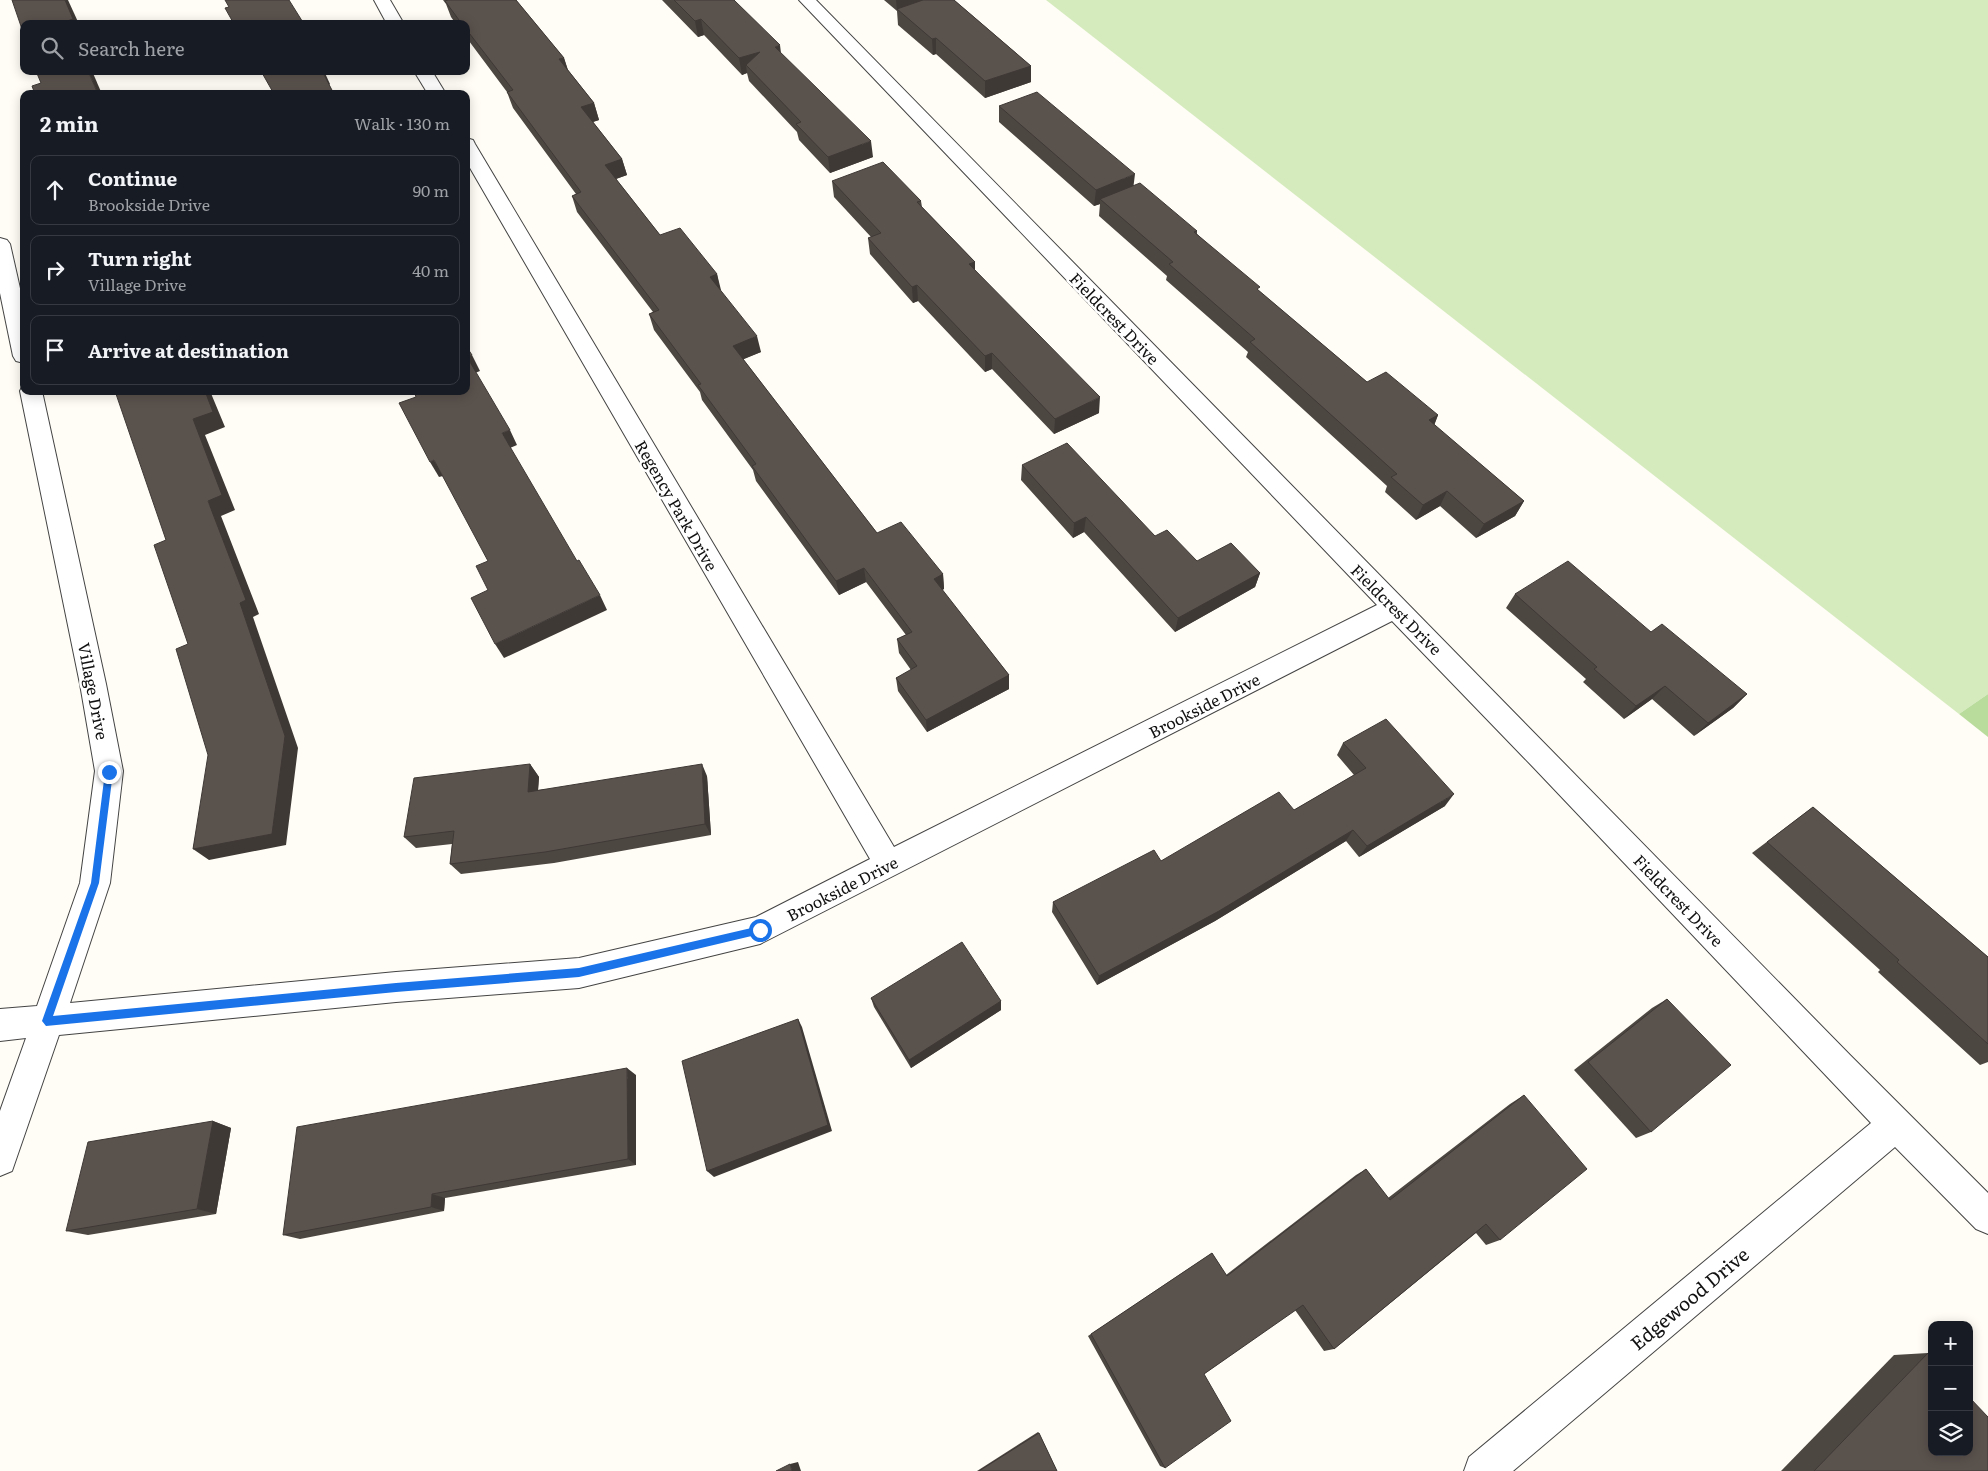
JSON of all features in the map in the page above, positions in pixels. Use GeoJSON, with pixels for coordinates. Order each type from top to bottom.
{"type":"FeatureCollection","features":[{"type":"Feature","properties":{"kind":"street"},"geometry":{"type":"LineString","coordinates":[[382,0],[394,20]]}},
{"type":"Feature","properties":{"kind":"street","name":"Fieldcrest Drive"},"geometry":{"type":"LineString","coordinates":[[807,0],[1395,608],[1482,694],[1896,1125],[1988,1217]]}},
{"type":"Feature","properties":{"kind":"street"},"geometry":{"type":"LineString","coordinates":[[425,75],[434,90]]}},
{"type":"Feature","properties":{"kind":"street","name":"Regency Park Drive"},"geometry":{"type":"LineString","coordinates":[[470,151],[889,865]]}},
{"type":"Feature","properties":{"kind":"street"},"geometry":{"type":"LineString","coordinates":[[0,244],[20,337]]}},
{"type":"Feature","properties":{"kind":"street","name":"Village Drive"},"geometry":{"type":"LineString","coordinates":[[0,1159],[95,883],[109,772],[93,684],[32,395]]}},
{"type":"Feature","properties":{"kind":"street","name":"Brookside Drive"},"geometry":{"type":"LineString","coordinates":[[0,1026],[396,987],[579,973],[760,930],[1395,608]]}},
{"type":"Feature","properties":{"kind":"street","name":"Edgewood Drive"},"geometry":{"type":"LineString","coordinates":[[1483,1471],[1896,1125]]}},
{"type":"Feature","properties":{"kind":"green space"},"geometry":{"type":"Polygon","coordinates":[[[1046,0],[1988,0],[1988,694],[1959,714],[1046,0]]]}},
{"type":"Feature","properties":{"kind":"green space"},"geometry":{"type":"Polygon","coordinates":[[[1988,694],[1988,737],[1959,714],[1988,694]]]}},
{"type":"Feature","properties":{"kind":"building"},"geometry":{"type":"Polygon","coordinates":[[[12,0],[65,0],[73,19],[20,20],[20,23],[12,0]]]}},
{"type":"Feature","properties":{"kind":"building"},"geometry":{"type":"Polygon","coordinates":[[[225,0],[289,0],[302,20],[232,20],[225,8],[229,7],[225,0]]]}},
{"type":"Feature","properties":{"kind":"building"},"geometry":{"type":"Polygon","coordinates":[[[516,0],[564,58],[559,59],[594,103],[581,107],[622,159],[605,165],[660,235],[680,228],[717,274],[710,277],[757,336],[733,346],[877,533],[901,522],[943,574],[934,579],[1009,675],[926,720],[896,678],[917,666],[897,639],[912,632],[864,568],[836,581],[752,466],[756,464],[698,385],[701,384],[649,314],[659,310],[572,196],[581,192],[507,92],[513,90],[470,34],[470,20],[459,20],[445,1],[516,0]]]}},
{"type":"Feature","properties":{"kind":"building"},"geometry":{"type":"Polygon","coordinates":[[[674,0],[734,0],[780,45],[775,47],[871,141],[828,157],[796,124],[801,122],[746,65],[760,52],[739,58],[701,19],[695,21],[674,0]]]}},
{"type":"Feature","properties":{"kind":"building"},"geometry":{"type":"Polygon","coordinates":[[[923,0],[954,0],[1031,66],[985,81],[936,38],[932,39],[897,9],[923,0]]]}},
{"type":"Feature","properties":{"kind":"building"},"geometry":{"type":"Polygon","coordinates":[[[38,75],[90,75],[96,90],[34,90],[32,86],[41,83],[38,75]]]}},
{"type":"Feature","properties":{"kind":"building"},"geometry":{"type":"Polygon","coordinates":[[[263,75],[324,75],[332,90],[272,90],[263,75]]]}},
{"type":"Feature","properties":{"kind":"building"},"geometry":{"type":"Polygon","coordinates":[[[1037,92],[1135,174],[1096,190],[999,106],[1037,92]]]}},
{"type":"Feature","properties":{"kind":"building"},"geometry":{"type":"Polygon","coordinates":[[[883,162],[921,201],[917,202],[975,262],[969,264],[1100,397],[1055,419],[992,353],[985,356],[917,285],[912,287],[868,238],[881,233],[832,181],[883,162]]]}},
{"type":"Feature","properties":{"kind":"building"},"geometry":{"type":"Polygon","coordinates":[[[1140,183],[1197,231],[1194,232],[1260,287],[1257,289],[1367,382],[1386,372],[1438,415],[1429,420],[1524,501],[1484,524],[1447,491],[1423,505],[1391,477],[1397,474],[1250,342],[1255,339],[1169,264],[1173,262],[1100,199],[1140,183]]]}},
{"type":"Feature","properties":{"kind":"building"},"geometry":{"type":"Polygon","coordinates":[[[470,362],[510,430],[502,433],[577,561],[579,560],[600,595],[495,644],[471,598],[488,590],[476,566],[488,561],[434,460],[430,462],[399,403],[416,397],[415,395],[470,395],[470,362]]]}},
{"type":"Feature","properties":{"kind":"building"},"geometry":{"type":"Polygon","coordinates":[[[116,395],[207,395],[213,412],[193,419],[222,495],[208,501],[246,600],[240,603],[285,736],[272,834],[193,849],[208,755],[176,649],[188,644],[154,545],[166,540],[116,395]]]}},
{"type":"Feature","properties":{"kind":"building"},"geometry":{"type":"Polygon","coordinates":[[[1067,443],[1155,536],[1167,530],[1197,561],[1231,543],[1260,573],[1178,618],[1086,517],[1074,523],[1022,465],[1067,443]]]}},
{"type":"Feature","properties":{"kind":"building"},"geometry":{"type":"Polygon","coordinates":[[[1568,561],[1651,632],[1662,624],[1747,694],[1708,723],[1665,686],[1636,706],[1594,669],[1597,667],[1515,594],[1568,561]]]}},
{"type":"Feature","properties":{"kind":"building"},"geometry":{"type":"Polygon","coordinates":[[[1386,719],[1454,794],[1367,846],[1353,830],[1219,911],[1099,976],[1053,902],[1154,850],[1161,861],[1279,792],[1294,810],[1366,768],[1343,743],[1386,719]]]}},
{"type":"Feature","properties":{"kind":"building"},"geometry":{"type":"Polygon","coordinates":[[[530,764],[528,792],[702,764],[705,824],[545,852],[450,864],[454,831],[404,837],[414,778],[530,764]]]}},
{"type":"Feature","properties":{"kind":"building"},"geometry":{"type":"Polygon","coordinates":[[[1813,807],[1988,957],[1988,1044],[1897,962],[1899,960],[1767,842],[1813,807]]]}},
{"type":"Feature","properties":{"kind":"building"},"geometry":{"type":"Polygon","coordinates":[[[962,942],[1001,1001],[909,1060],[871,998],[962,942]]]}},
{"type":"Feature","properties":{"kind":"building"},"geometry":{"type":"Polygon","coordinates":[[[1667,999],[1731,1065],[1651,1132],[1588,1062],[1667,999]]]}},
{"type":"Feature","properties":{"kind":"building"},"geometry":{"type":"Polygon","coordinates":[[[798,1019],[828,1125],[707,1171],[682,1061],[798,1019]]]}},
{"type":"Feature","properties":{"kind":"building"},"geometry":{"type":"Polygon","coordinates":[[[627,1068],[628,1159],[432,1194],[431,1207],[283,1235],[297,1127],[627,1068]]]}},
{"type":"Feature","properties":{"kind":"building"},"geometry":{"type":"Polygon","coordinates":[[[1524,1095],[1587,1169],[1500,1240],[1486,1224],[1334,1349],[1303,1305],[1204,1374],[1231,1421],[1165,1468],[1091,1334],[1212,1253],[1227,1276],[1366,1169],[1390,1200],[1524,1095]]]}},
{"type":"Feature","properties":{"kind":"building"},"geometry":{"type":"Polygon","coordinates":[[[213,1121],[197,1209],[66,1231],[88,1142],[213,1121]]]}},
{"type":"Feature","properties":{"kind":"building"},"geometry":{"type":"Polygon","coordinates":[[[1928,1353],[1928,1456],[1973,1456],[1973,1401],[1988,1417],[1988,1471],[1814,1471],[1928,1353]]]}},
{"type":"Feature","properties":{"kind":"building"},"geometry":{"type":"Polygon","coordinates":[[[1039,1433],[1057,1471],[979,1471],[1039,1433]]]}},
{"type":"Feature","properties":{"kind":"building"},"geometry":{"type":"Polygon","coordinates":[[[790,1464],[792,1471],[776,1471],[790,1464]]]}},
{"type":"Feature","properties":{"kind":"route"},"geometry":{"type":"LineString","coordinates":[[109,772],[95,883],[46,1021],[396,987],[579,973],[760,930]]}}]}
